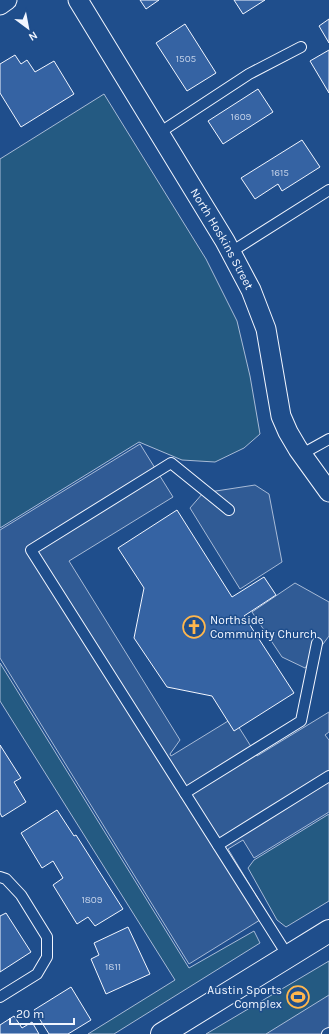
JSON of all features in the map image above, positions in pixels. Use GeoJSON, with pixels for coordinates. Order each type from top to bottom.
{"type":"FeatureCollection","features":[{"type":"Feature","properties":{"kind":"street"},"geometry":{"type":"LineString","coordinates":[[0,5],[8,0]]}},
{"type":"Feature","properties":{"kind":"street","name":"North Hoskins Street"},"geometry":{"type":"LineString","coordinates":[[78,0],[231,252],[251,290],[266,329],[281,416],[288,432],[329,492]]}},
{"type":"Feature","properties":{"kind":"street"},"geometry":{"type":"LineString","coordinates":[[162,1034],[329,931]]}},
{"type":"Feature","properties":{"kind":"lane"},"geometry":{"type":"LineString","coordinates":[[159,133],[249,74],[301,47]]}},
{"type":"Feature","properties":{"kind":"lane"},"geometry":{"type":"LineString","coordinates":[[231,252],[329,190]]}},
{"type":"Feature","properties":{"kind":"lane"},"geometry":{"type":"LineString","coordinates":[[302,454],[329,439]]}},
{"type":"Feature","properties":{"kind":"lane"},"geometry":{"type":"LineString","coordinates":[[229,510],[171,463],[31,550],[288,956]]}},
{"type":"Feature","properties":{"kind":"lane"},"geometry":{"type":"LineString","coordinates":[[185,793],[301,721],[317,643]]}},
{"type":"Feature","properties":{"kind":"lane"},"geometry":{"type":"LineString","coordinates":[[218,845],[329,776]]}},
{"type":"Feature","properties":{"kind":"lane"},"geometry":{"type":"LineString","coordinates":[[0,877],[6,879],[21,895],[46,937],[47,957],[37,974],[0,997]]}},
{"type":"Feature","properties":{"kind":"shaded area"},"geometry":{"type":"Polygon","coordinates":[[[104,94],[206,259],[237,321],[250,376],[260,434],[244,448],[215,462],[182,460],[139,442],[0,528],[0,159],[104,94]]]}},
{"type":"Feature","properties":{"kind":"shaded area"},"geometry":{"type":"Polygon","coordinates":[[[140,444],[173,497],[69,561],[180,740],[170,754],[171,756],[233,718],[257,756],[329,712],[329,732],[325,735],[329,740],[329,812],[254,858],[243,840],[228,849],[268,915],[189,964],[0,658],[0,530],[140,444]]]}},
{"type":"Feature","properties":{"kind":"shaded area"},"geometry":{"type":"Polygon","coordinates":[[[255,485],[269,494],[282,562],[240,589],[190,508],[203,493],[255,485]]]}},
{"type":"Feature","properties":{"kind":"shaded area"},"geometry":{"type":"Polygon","coordinates":[[[295,583],[329,602],[329,636],[305,668],[282,657],[252,612],[295,583]]]}},
{"type":"Feature","properties":{"kind":"shaded area"},"geometry":{"type":"Polygon","coordinates":[[[0,663],[189,968],[254,931],[260,943],[114,1034],[88,1034],[175,980],[0,701],[0,663]]]}},
{"type":"Feature","properties":{"kind":"shaded area"},"geometry":{"type":"Polygon","coordinates":[[[329,814],[329,901],[286,927],[277,920],[248,868],[254,860],[329,814]]]}},
{"type":"Feature","properties":{"kind":"shaded area","name":"Austin Sports Complex"},"geometry":{"type":"Polygon","coordinates":[[[329,961],[329,1034],[206,1034],[329,961]]]}},
{"type":"Feature","properties":{"kind":"shaded area"},"geometry":{"type":"Polygon","coordinates":[[[329,995],[329,1034],[266,1034],[329,995]]]}},
{"type":"Feature","properties":{"kind":"building"},"geometry":{"type":"Polygon","coordinates":[[[140,0],[159,0],[146,9],[140,0]]]}},
{"type":"Feature","properties":{"kind":"building"},"geometry":{"type":"Polygon","coordinates":[[[234,0],[265,0],[243,14],[234,0]]]}},
{"type":"Feature","properties":{"kind":"building"},"geometry":{"type":"Polygon","coordinates":[[[329,19],[329,43],[319,26],[329,19]]]}},
{"type":"Feature","properties":{"kind":"building"},"geometry":{"type":"Polygon","coordinates":[[[185,24],[216,73],[187,91],[156,43],[185,24]]]}},
{"type":"Feature","properties":{"kind":"building"},"geometry":{"type":"Polygon","coordinates":[[[329,50],[329,93],[310,61],[329,50]]]}},
{"type":"Feature","properties":{"kind":"building"},"geometry":{"type":"Polygon","coordinates":[[[15,55],[21,64],[27,60],[35,72],[54,61],[74,94],[21,127],[0,93],[0,64],[15,55]]]}},
{"type":"Feature","properties":{"kind":"building"},"geometry":{"type":"Polygon","coordinates":[[[258,89],[273,112],[223,144],[208,121],[258,89]]]}},
{"type":"Feature","properties":{"kind":"building"},"geometry":{"type":"Polygon","coordinates":[[[302,140],[320,167],[282,191],[278,184],[255,199],[241,178],[302,140]]]}},
{"type":"Feature","properties":{"kind":"building","name":"Northside Community Church"},"geometry":{"type":"Polygon","coordinates":[[[177,510],[232,597],[264,577],[276,595],[244,616],[294,693],[234,731],[212,696],[167,687],[134,638],[144,588],[118,548],[177,510]]]}},
{"type":"Feature","properties":{"kind":"building"},"geometry":{"type":"Polygon","coordinates":[[[0,745],[21,778],[14,782],[26,802],[2,817],[0,813],[0,745]]]}},
{"type":"Feature","properties":{"kind":"building"},"geometry":{"type":"Polygon","coordinates":[[[57,810],[74,836],[76,835],[123,909],[95,926],[88,917],[77,924],[53,885],[63,878],[53,861],[42,868],[21,833],[57,810]]]}},
{"type":"Feature","properties":{"kind":"building"},"geometry":{"type":"Polygon","coordinates":[[[6,913],[31,952],[0,972],[0,916],[6,913]]]}},
{"type":"Feature","properties":{"kind":"building"},"geometry":{"type":"Polygon","coordinates":[[[128,927],[150,974],[106,994],[91,959],[99,955],[94,943],[128,927]]]}},
{"type":"Feature","properties":{"kind":"building"},"geometry":{"type":"Polygon","coordinates":[[[71,987],[91,1020],[68,1034],[49,1034],[34,1010],[71,987]]]}},
{"type":"Feature","properties":{"kind":"building"},"geometry":{"type":"Polygon","coordinates":[[[14,1016],[22,1028],[32,1022],[39,1034],[0,1034],[0,1025],[14,1016]]]}},
{"type":"Feature","properties":{"kind":"place","name":"Northside Community Church"},"geometry":{"type":"Point","coordinates":[194,627]}},
{"type":"Feature","properties":{"kind":"place","name":"Austin Sports Complex"},"geometry":{"type":"Point","coordinates":[298,997]}}]}
